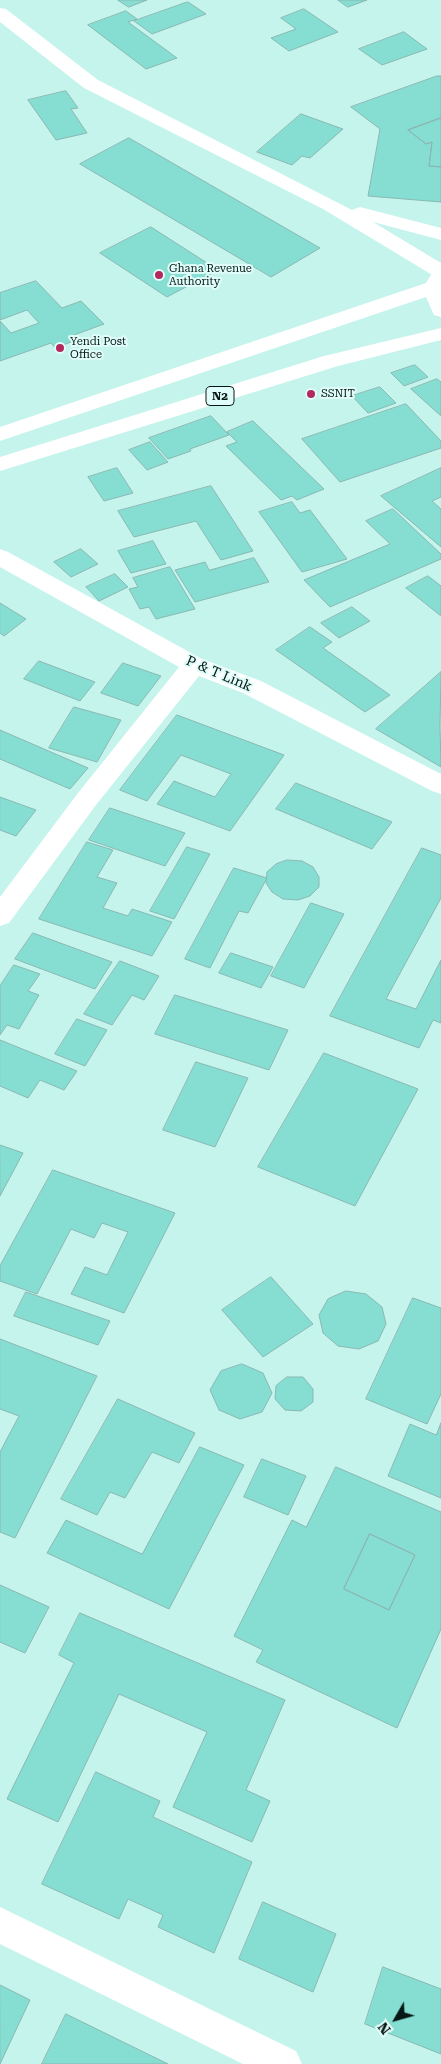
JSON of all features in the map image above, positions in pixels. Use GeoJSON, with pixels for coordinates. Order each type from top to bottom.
{"type":"FeatureCollection","features":[{"type":"Feature","properties":{"kind":"main road"},"geometry":{"type":"LineString","coordinates":[[0,13],[91,84],[330,205],[439,278]]}},
{"type":"Feature","properties":{"kind":"main road"},"geometry":{"type":"LineString","coordinates":[[330,205],[441,234]]}},
{"type":"Feature","properties":{"kind":"main road"},"geometry":{"type":"LineString","coordinates":[[439,278],[436,302],[441,311]]}},
{"type":"Feature","properties":{"kind":"main road"},"geometry":{"type":"LineString","coordinates":[[0,434],[439,278]]}},
{"type":"Feature","properties":{"kind":"main road","name":"N2"},"geometry":{"type":"LineString","coordinates":[[0,464],[331,361],[441,334]]}},
{"type":"Feature","properties":{"kind":"main road","name":"P & T Link"},"geometry":{"type":"LineString","coordinates":[[0,557],[194,665],[252,687],[441,785]]}},
{"type":"Feature","properties":{"kind":"main road"},"geometry":{"type":"LineString","coordinates":[[0,916],[87,799],[194,665]]}},
{"type":"Feature","properties":{"kind":"main road"},"geometry":{"type":"LineString","coordinates":[[0,1925],[283,2064]]}},
{"type":"Feature","properties":{"kind":"building"},"geometry":{"type":"Polygon","coordinates":[[[118,0],[147,0],[129,7],[118,0]]]}},
{"type":"Feature","properties":{"kind":"building"},"geometry":{"type":"Polygon","coordinates":[[[338,0],[367,0],[348,7],[338,0]]]}},
{"type":"Feature","properties":{"kind":"building"},"geometry":{"type":"Polygon","coordinates":[[[188,2],[206,14],[152,34],[134,21],[188,2]]]}},
{"type":"Feature","properties":{"kind":"building"},"geometry":{"type":"Polygon","coordinates":[[[304,9],[338,32],[289,51],[271,38],[296,29],[281,18],[304,9]]]}},
{"type":"Feature","properties":{"kind":"building"},"geometry":{"type":"Polygon","coordinates":[[[126,11],[137,19],[128,22],[177,58],[146,69],[88,25],[126,11]]]}},
{"type":"Feature","properties":{"kind":"building"},"geometry":{"type":"Polygon","coordinates":[[[404,32],[427,49],[382,65],[359,49],[404,32]]]}},
{"type":"Feature","properties":{"kind":"building"},"geometry":{"type":"Polygon","coordinates":[[[441,76],[441,118],[408,130],[426,144],[432,142],[429,166],[441,167],[441,202],[368,196],[380,129],[351,107],[441,76]]]}},
{"type":"Feature","properties":{"kind":"building"},"geometry":{"type":"Polygon","coordinates":[[[66,91],[78,108],[71,109],[87,133],[56,140],[28,100],[66,91]]]}},
{"type":"Feature","properties":{"kind":"building"},"geometry":{"type":"Polygon","coordinates":[[[301,114],[343,129],[310,158],[302,156],[292,165],[257,152],[301,114]]]}},
{"type":"Feature","properties":{"kind":"building"},"geometry":{"type":"Polygon","coordinates":[[[441,118],[441,167],[429,166],[432,142],[426,144],[408,130],[441,118]]]}},
{"type":"Feature","properties":{"kind":"building"},"geometry":{"type":"Polygon","coordinates":[[[129,138],[320,248],[271,277],[80,164],[129,138]]]}},
{"type":"Feature","properties":{"kind":"building"},"geometry":{"type":"Polygon","coordinates":[[[151,227],[218,270],[167,297],[100,253],[151,227]]]}},
{"type":"Feature","properties":{"kind":"building"},"geometry":{"type":"Polygon","coordinates":[[[36,281],[62,308],[81,301],[104,324],[74,335],[79,339],[55,348],[51,343],[0,361],[0,321],[11,333],[39,323],[27,310],[0,320],[0,293],[36,281]]]}},
{"type":"Feature","properties":{"kind":"building"},"geometry":{"type":"Polygon","coordinates":[[[415,365],[428,377],[404,386],[391,373],[415,365]]]}},
{"type":"Feature","properties":{"kind":"building"},"geometry":{"type":"Polygon","coordinates":[[[437,379],[441,382],[441,416],[411,389],[437,379]]]}},
{"type":"Feature","properties":{"kind":"building"},"geometry":{"type":"Polygon","coordinates":[[[380,387],[396,403],[368,413],[352,396],[380,387]]]}},
{"type":"Feature","properties":{"kind":"building"},"geometry":{"type":"Polygon","coordinates":[[[406,404],[441,441],[441,448],[340,482],[302,439],[406,404]]]}},
{"type":"Feature","properties":{"kind":"building"},"geometry":{"type":"Polygon","coordinates":[[[211,416],[229,435],[190,449],[191,451],[168,459],[149,438],[211,416]]]}},
{"type":"Feature","properties":{"kind":"building"},"geometry":{"type":"Polygon","coordinates":[[[253,421],[324,489],[297,500],[292,496],[281,500],[226,446],[237,442],[227,432],[253,421]]]}},
{"type":"Feature","properties":{"kind":"building"},"geometry":{"type":"Polygon","coordinates":[[[150,442],[168,462],[147,470],[129,450],[150,442]]]}},
{"type":"Feature","properties":{"kind":"building"},"geometry":{"type":"Polygon","coordinates":[[[117,468],[133,493],[104,501],[88,477],[117,468]]]}},
{"type":"Feature","properties":{"kind":"building"},"geometry":{"type":"Polygon","coordinates":[[[441,468],[441,497],[432,501],[441,509],[441,547],[381,496],[441,468]]]}},
{"type":"Feature","properties":{"kind":"building"},"geometry":{"type":"Polygon","coordinates":[[[211,486],[253,551],[221,560],[196,521],[134,537],[118,511],[211,486]]]}},
{"type":"Feature","properties":{"kind":"building"},"geometry":{"type":"Polygon","coordinates":[[[292,502],[300,513],[310,510],[347,559],[302,572],[259,512],[292,502]]]}},
{"type":"Feature","properties":{"kind":"building"},"geometry":{"type":"Polygon","coordinates":[[[393,509],[441,554],[441,559],[330,607],[304,580],[390,544],[366,521],[393,509]]]}},
{"type":"Feature","properties":{"kind":"building"},"geometry":{"type":"Polygon","coordinates":[[[153,541],[166,564],[131,573],[118,551],[153,541]]]}},
{"type":"Feature","properties":{"kind":"building"},"geometry":{"type":"Polygon","coordinates":[[[81,549],[98,564],[71,577],[54,562],[81,549]]]}},
{"type":"Feature","properties":{"kind":"building"},"geometry":{"type":"Polygon","coordinates":[[[254,558],[269,582],[195,602],[175,570],[205,562],[209,570],[254,558]]]}},
{"type":"Feature","properties":{"kind":"building"},"geometry":{"type":"Polygon","coordinates":[[[170,567],[195,609],[156,619],[149,607],[140,609],[129,589],[138,587],[133,578],[170,567]]]}},
{"type":"Feature","properties":{"kind":"building"},"geometry":{"type":"Polygon","coordinates":[[[115,574],[128,587],[99,601],[86,587],[115,574]]]}},
{"type":"Feature","properties":{"kind":"building"},"geometry":{"type":"Polygon","coordinates":[[[428,576],[441,586],[441,616],[406,588],[428,576]]]}},
{"type":"Feature","properties":{"kind":"building"},"geometry":{"type":"Polygon","coordinates":[[[0,603],[26,619],[4,636],[0,633],[0,603]]]}},
{"type":"Feature","properties":{"kind":"building"},"geometry":{"type":"Polygon","coordinates":[[[352,607],[370,621],[339,638],[321,623],[352,607]]]}},
{"type":"Feature","properties":{"kind":"building"},"geometry":{"type":"Polygon","coordinates":[[[310,627],[332,642],[323,648],[390,695],[365,712],[276,650],[310,627]]]}},
{"type":"Feature","properties":{"kind":"building"},"geometry":{"type":"Polygon","coordinates":[[[39,661],[95,682],[80,701],[24,679],[39,661]]]}},
{"type":"Feature","properties":{"kind":"building"},"geometry":{"type":"Polygon","coordinates":[[[123,663],[161,676],[138,706],[101,693],[123,663]]]}},
{"type":"Feature","properties":{"kind":"building"},"geometry":{"type":"Polygon","coordinates":[[[441,672],[440,726],[441,767],[376,729],[441,672]]]}},
{"type":"Feature","properties":{"kind":"building"},"geometry":{"type":"Polygon","coordinates":[[[74,707],[121,720],[97,762],[49,748],[74,707]]]}},
{"type":"Feature","properties":{"kind":"building"},"geometry":{"type":"Polygon","coordinates":[[[177,715],[284,755],[230,831],[157,804],[174,781],[215,797],[231,774],[181,755],[147,801],[120,790],[177,715]]]}},
{"type":"Feature","properties":{"kind":"building"},"geometry":{"type":"Polygon","coordinates":[[[0,730],[88,768],[70,789],[0,759],[0,730]]]}},
{"type":"Feature","properties":{"kind":"building"},"geometry":{"type":"Polygon","coordinates":[[[296,783],[392,822],[372,849],[276,809],[296,783]]]}},
{"type":"Feature","properties":{"kind":"building"},"geometry":{"type":"Polygon","coordinates":[[[0,797],[36,810],[16,836],[0,830],[0,797]]]}},
{"type":"Feature","properties":{"kind":"building"},"geometry":{"type":"Polygon","coordinates":[[[110,808],[185,833],[165,866],[89,840],[110,808]]]}},
{"type":"Feature","properties":{"kind":"building"},"geometry":{"type":"Polygon","coordinates":[[[87,842],[113,850],[97,877],[117,883],[103,908],[128,916],[132,909],[172,922],[152,956],[39,919],[87,842]]]}},
{"type":"Feature","properties":{"kind":"building"},"geometry":{"type":"Polygon","coordinates":[[[187,847],[210,854],[174,919],[150,911],[187,847]]]}},
{"type":"Feature","properties":{"kind":"building"},"geometry":{"type":"Polygon","coordinates":[[[422,848],[441,855],[441,898],[386,999],[416,1009],[441,960],[441,1023],[433,1020],[419,1048],[330,1016],[422,848]]]}},
{"type":"Feature","properties":{"kind":"building"},"geometry":{"type":"Polygon","coordinates":[[[287,860],[302,861],[313,867],[319,877],[319,887],[310,896],[298,900],[283,899],[272,892],[266,883],[267,872],[276,864],[287,860]]]}},
{"type":"Feature","properties":{"kind":"building"},"geometry":{"type":"Polygon","coordinates":[[[234,868],[267,878],[248,913],[239,911],[210,968],[185,959],[234,868]]]}},
{"type":"Feature","properties":{"kind":"building"},"geometry":{"type":"Polygon","coordinates":[[[311,903],[344,914],[304,988],[271,976],[311,903]]]}},
{"type":"Feature","properties":{"kind":"building"},"geometry":{"type":"Polygon","coordinates":[[[33,933],[112,962],[95,989],[15,959],[33,933]]]}},
{"type":"Feature","properties":{"kind":"building"},"geometry":{"type":"Polygon","coordinates":[[[231,953],[273,967],[261,988],[219,973],[231,953]]]}},
{"type":"Feature","properties":{"kind":"building"},"geometry":{"type":"Polygon","coordinates":[[[120,961],[159,976],[144,1000],[132,995],[112,1025],[84,1014],[120,961]]]}},
{"type":"Feature","properties":{"kind":"building"},"geometry":{"type":"Polygon","coordinates":[[[14,965],[40,974],[28,991],[39,995],[19,1029],[7,1025],[0,1035],[0,986],[14,965]]]}},
{"type":"Feature","properties":{"kind":"building"},"geometry":{"type":"Polygon","coordinates":[[[175,995],[288,1030],[269,1070],[155,1034],[175,995]]]}},
{"type":"Feature","properties":{"kind":"building"},"geometry":{"type":"Polygon","coordinates":[[[77,1019],[107,1030],[85,1066],[55,1054],[77,1019]]]}},
{"type":"Feature","properties":{"kind":"building"},"geometry":{"type":"Polygon","coordinates":[[[0,1040],[77,1071],[64,1090],[40,1080],[28,1098],[0,1086],[0,1040]]]}},
{"type":"Feature","properties":{"kind":"building"},"geometry":{"type":"Polygon","coordinates":[[[324,1053],[418,1089],[355,1206],[258,1167],[324,1053]]]}},
{"type":"Feature","properties":{"kind":"building"},"geometry":{"type":"Polygon","coordinates":[[[196,1062],[248,1078],[215,1147],[163,1130],[196,1062]]]}},
{"type":"Feature","properties":{"kind":"building"},"geometry":{"type":"Polygon","coordinates":[[[0,1145],[23,1153],[0,1196],[0,1145]]]}},
{"type":"Feature","properties":{"kind":"building"},"geometry":{"type":"Polygon","coordinates":[[[53,1170],[175,1213],[124,1313],[71,1294],[85,1267],[107,1275],[128,1232],[102,1223],[94,1238],[71,1229],[37,1294],[0,1281],[0,1266],[53,1170]]]}},
{"type":"Feature","properties":{"kind":"building"},"geometry":{"type":"Polygon","coordinates":[[[271,1277],[313,1324],[263,1357],[222,1310],[271,1277]]]}},
{"type":"Feature","properties":{"kind":"building"},"geometry":{"type":"Polygon","coordinates":[[[346,1291],[366,1294],[382,1307],[386,1324],[378,1341],[359,1349],[338,1346],[323,1333],[319,1315],[328,1299],[346,1291]]]}},
{"type":"Feature","properties":{"kind":"building"},"geometry":{"type":"Polygon","coordinates":[[[26,1292],[110,1321],[98,1345],[14,1316],[26,1292]]]}},
{"type":"Feature","properties":{"kind":"building"},"geometry":{"type":"Polygon","coordinates":[[[413,1298],[441,1308],[441,1394],[427,1424],[366,1399],[413,1298]]]}},
{"type":"Feature","properties":{"kind":"building"},"geometry":{"type":"Polygon","coordinates":[[[0,1339],[97,1376],[15,1538],[0,1532],[0,1452],[19,1416],[0,1409],[0,1339]]]}},
{"type":"Feature","properties":{"kind":"building"},"geometry":{"type":"Polygon","coordinates":[[[242,1364],[263,1373],[272,1393],[262,1412],[240,1419],[219,1410],[210,1390],[221,1371],[242,1364]]]}},
{"type":"Feature","properties":{"kind":"building"},"geometry":{"type":"Polygon","coordinates":[[[287,1377],[303,1377],[313,1389],[313,1402],[301,1411],[285,1410],[275,1399],[276,1386],[287,1377]]]}},
{"type":"Feature","properties":{"kind":"building"},"geometry":{"type":"Polygon","coordinates":[[[118,1399],[195,1433],[179,1463],[152,1452],[125,1498],[110,1492],[97,1515],[61,1499],[118,1399]]]}},
{"type":"Feature","properties":{"kind":"building"},"geometry":{"type":"Polygon","coordinates":[[[441,1423],[441,1498],[388,1476],[410,1424],[436,1435],[441,1423]]]}},
{"type":"Feature","properties":{"kind":"building"},"geometry":{"type":"Polygon","coordinates":[[[200,1447],[244,1465],[169,1609],[47,1553],[66,1520],[142,1554],[200,1447]]]}},
{"type":"Feature","properties":{"kind":"building"},"geometry":{"type":"Polygon","coordinates":[[[262,1459],[306,1476],[288,1515],[244,1497],[262,1459]]]}},
{"type":"Feature","properties":{"kind":"building"},"geometry":{"type":"Polygon","coordinates":[[[336,1467],[441,1512],[441,1629],[397,1728],[256,1662],[263,1650],[234,1636],[292,1520],[306,1527],[336,1467]],[[370,1534],[344,1589],[389,1610],[415,1555],[370,1534]]]}},
{"type":"Feature","properties":{"kind":"building"},"geometry":{"type":"Polygon","coordinates":[[[370,1534],[415,1555],[389,1610],[344,1589],[370,1534]]]}},
{"type":"Feature","properties":{"kind":"building"},"geometry":{"type":"Polygon","coordinates":[[[0,1585],[49,1607],[25,1653],[0,1642],[0,1585]]]}},
{"type":"Feature","properties":{"kind":"building"},"geometry":{"type":"Polygon","coordinates":[[[80,1613],[285,1700],[246,1790],[270,1801],[252,1842],[173,1807],[207,1732],[119,1694],[58,1822],[7,1799],[74,1663],[59,1655],[80,1613]]]}},
{"type":"Feature","properties":{"kind":"building"},"geometry":{"type":"Polygon","coordinates":[[[96,1772],[160,1801],[153,1817],[252,1862],[214,1953],[158,1927],[163,1915],[128,1899],[119,1919],[42,1884],[96,1772]]]}},
{"type":"Feature","properties":{"kind":"building"},"geometry":{"type":"Polygon","coordinates":[[[263,1902],[336,1934],[313,1992],[239,1959],[263,1902]]]}},
{"type":"Feature","properties":{"kind":"building"},"geometry":{"type":"Polygon","coordinates":[[[383,1967],[441,1989],[441,2054],[365,2024],[383,1967]]]}},
{"type":"Feature","properties":{"kind":"building"},"geometry":{"type":"Polygon","coordinates":[[[0,1985],[30,2000],[0,2064],[0,1985]]]}},
{"type":"Feature","properties":{"kind":"building"},"geometry":{"type":"Polygon","coordinates":[[[66,2014],[168,2064],[42,2064],[66,2014]]]}},
{"type":"Feature","properties":{"kind":"place","name":"Ghana Revenue Authority"},"geometry":{"type":"Point","coordinates":[159,275]}},
{"type":"Feature","properties":{"kind":"place","name":"Yendi Post Office"},"geometry":{"type":"Point","coordinates":[60,348]}},
{"type":"Feature","properties":{"kind":"place","name":"SSNIT"},"geometry":{"type":"Point","coordinates":[311,394]}}]}
